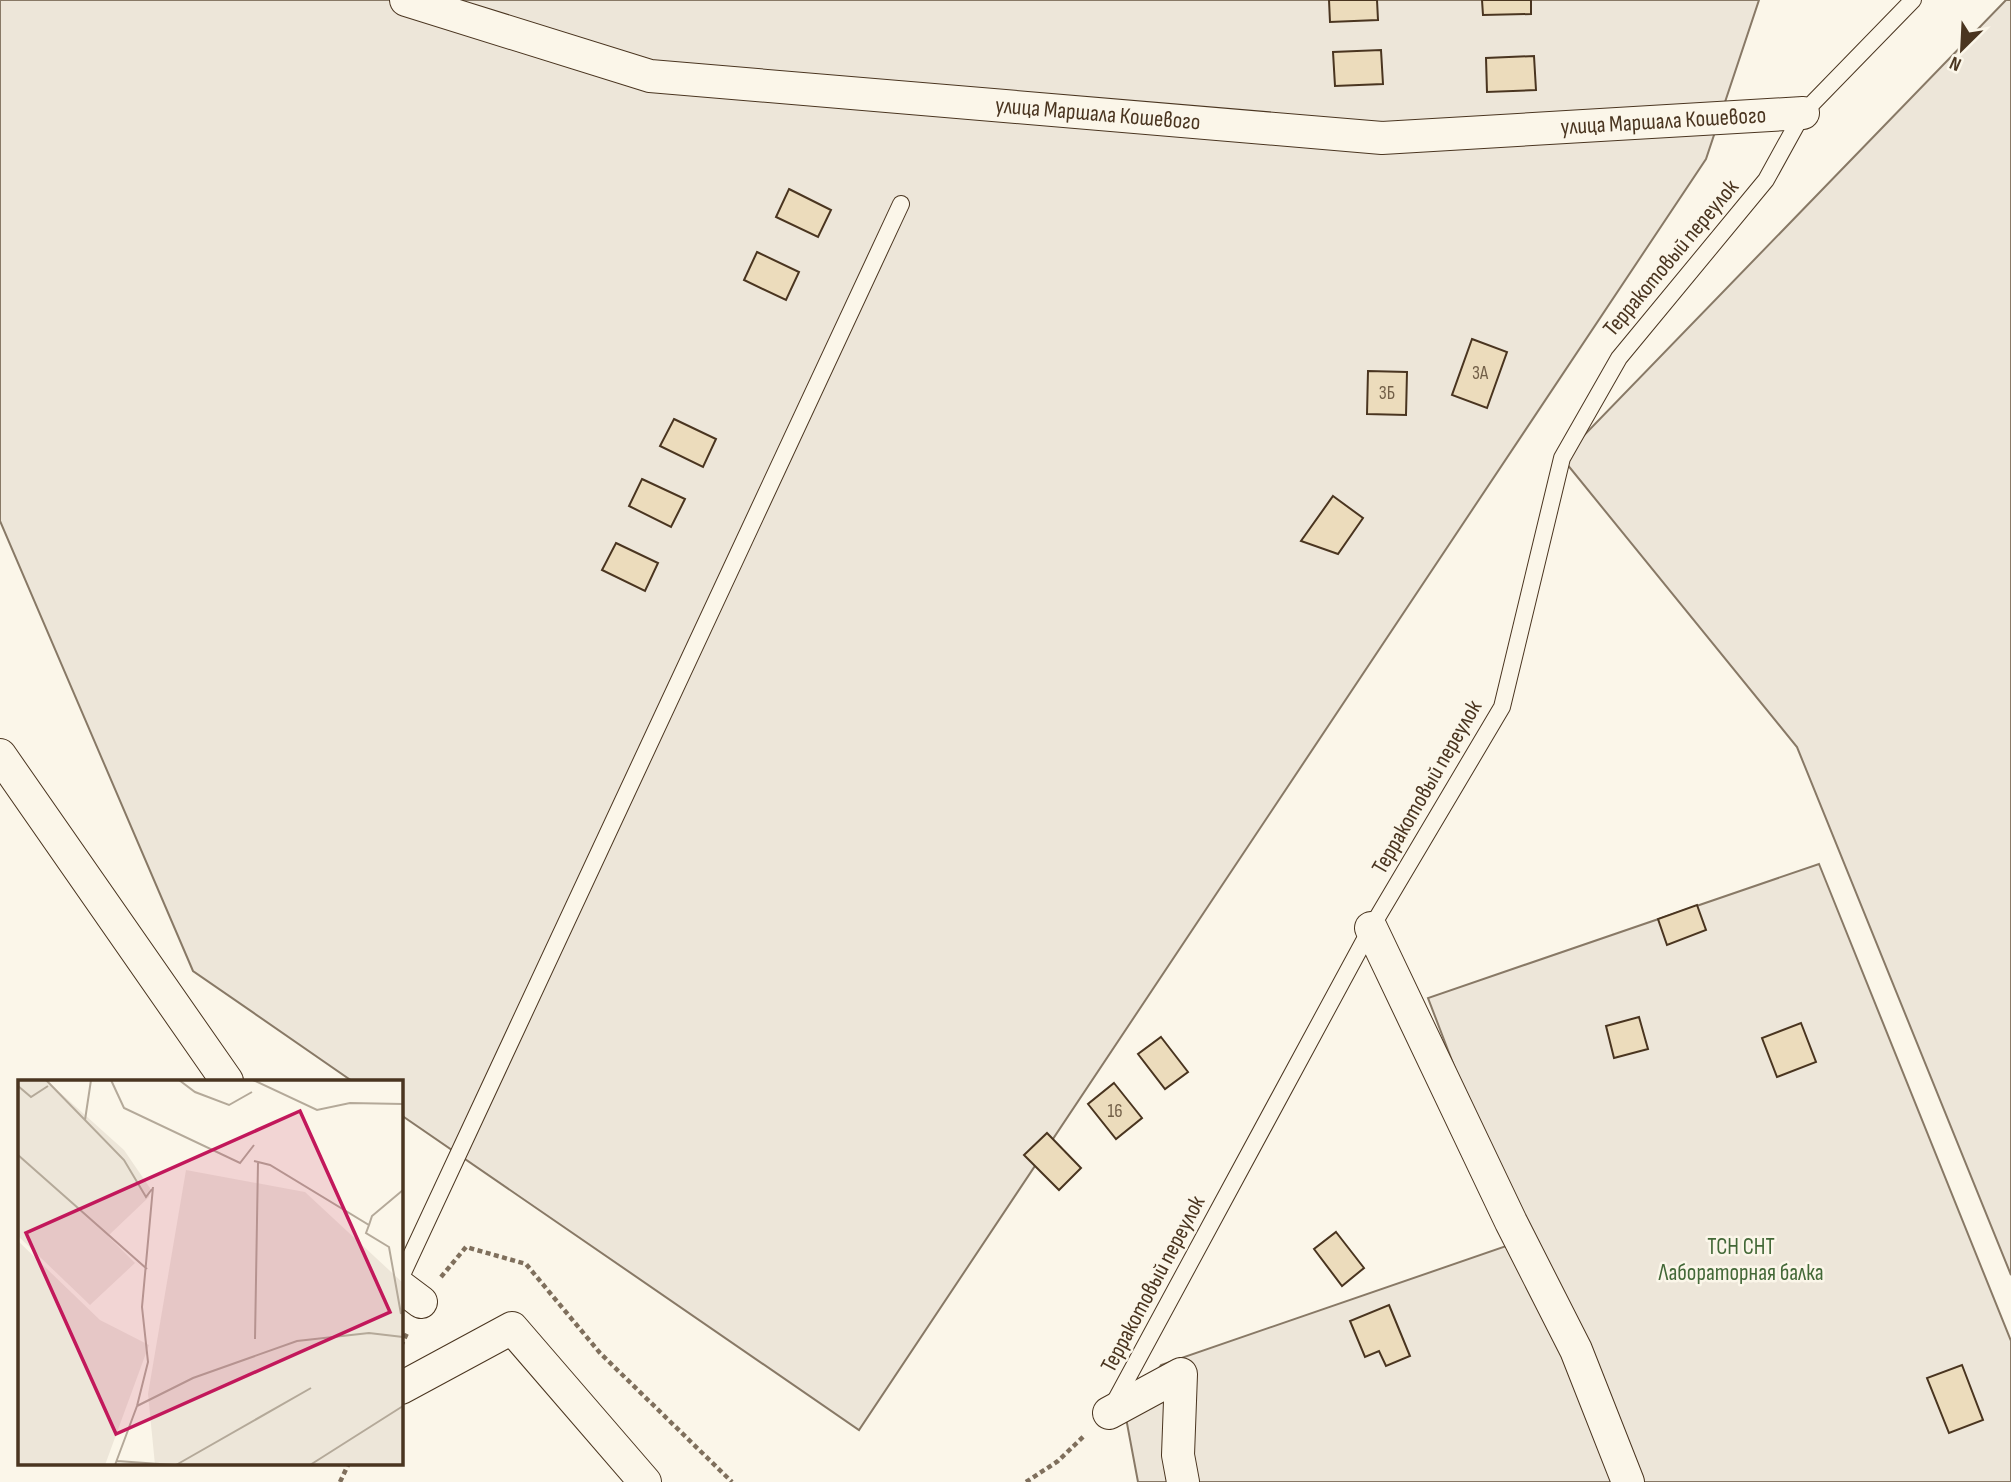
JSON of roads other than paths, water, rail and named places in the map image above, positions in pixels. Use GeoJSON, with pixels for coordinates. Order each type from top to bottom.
{"type":"FeatureCollection","features":[{"type":"Feature","properties":{"kind":"street","name":"улица Маршала Кошевого"},"geometry":{"type":"LineString","coordinates":[[406,0],[650,76],[1368,136],[1803,113]]}},
{"type":"Feature","properties":{"kind":"street"},"geometry":{"type":"LineString","coordinates":[[0,755],[226,1080]]}},
{"type":"Feature","properties":{"kind":"street"},"geometry":{"type":"LineString","coordinates":[[1371,928],[1511,1222],[1576,1350],[1628,1482]]}},
{"type":"Feature","properties":{"kind":"street"},"geometry":{"type":"LineString","coordinates":[[402,1387],[512,1328],[645,1482]]}},
{"type":"Feature","properties":{"kind":"street"},"geometry":{"type":"LineString","coordinates":[[1109,1413],[1181,1374],[1178,1455],[1183,1482]]}},
{"type":"Feature","properties":{"kind":"lane","name":"Терракотовый переулок"},"geometry":{"type":"LineString","coordinates":[[1109,1413],[1371,928],[1502,707],[1562,458],[1619,358],[1766,180],[1803,113],[1913,0]]}},
{"type":"Feature","properties":{"kind":"lane"},"geometry":{"type":"LineString","coordinates":[[402,1275],[901,204]]}},
{"type":"Feature","properties":{"kind":"park label","name":"ТСН СНТ Лабораторная балка"},"geometry":{"type":"Point","coordinates":[1741,1260]}}]}
